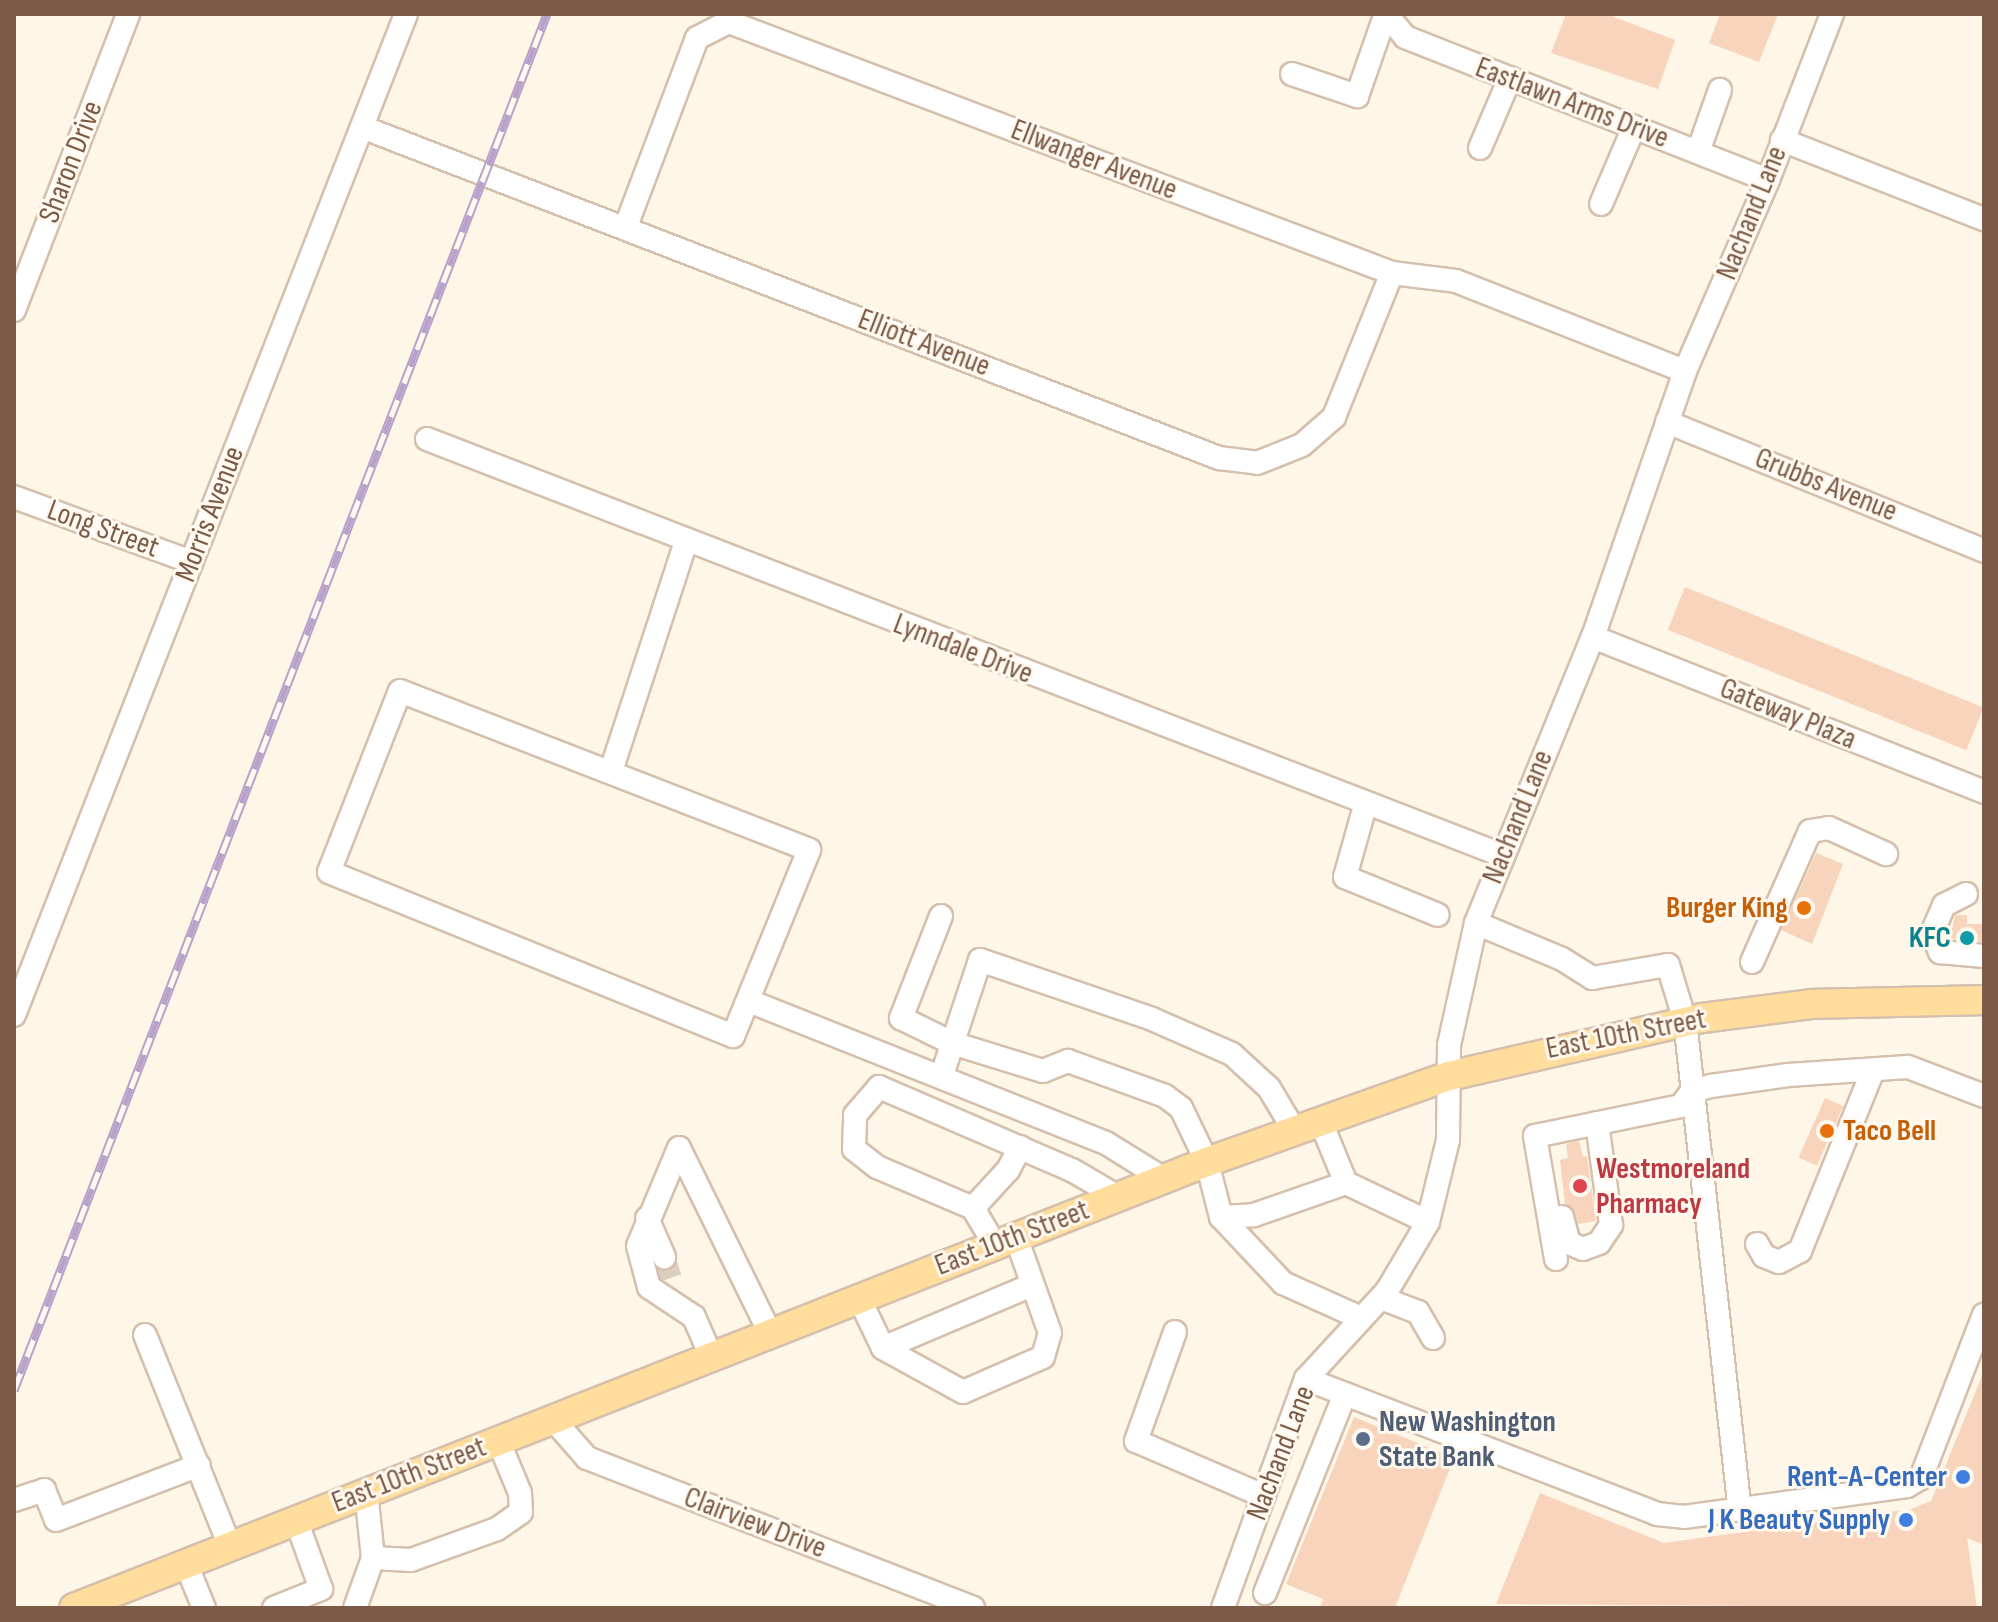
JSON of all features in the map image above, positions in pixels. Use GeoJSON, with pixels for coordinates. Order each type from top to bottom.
{"type":"FeatureCollection","features":[{"type":"Feature","properties":{"kind":"main road","name":"East 10th Street"},"geometry":{"type":"LineString","coordinates":[[74,1608],[113,1601],[186,1564],[366,1491],[1207,1162],[1449,1076],[1685,1021],[1811,1004],[1984,1000]]}},
{"type":"Feature","properties":{"kind":"street","name":"Sharon Drive"},"geometry":{"type":"LineString","coordinates":[[14,310],[128,14]]}},
{"type":"Feature","properties":{"kind":"street","name":"Morris Avenue"},"geometry":{"type":"LineString","coordinates":[[14,1015],[406,14]]}},
{"type":"Feature","properties":{"kind":"street","name":"Nachand Lane"},"geometry":{"type":"LineString","coordinates":[[1223,1608],[1306,1379],[1387,1291],[1428,1222],[1448,1140],[1449,1045],[1476,923],[1593,637],[1685,371],[1768,180],[1832,14]]}},
{"type":"Feature","properties":{"kind":"street"},"geometry":{"type":"LineString","coordinates":[[1292,74],[1357,96],[1386,15]]}},
{"type":"Feature","properties":{"kind":"street","name":"Eastlawn Arms Drive"},"geometry":{"type":"LineString","coordinates":[[1386,15],[1405,37],[1768,180]]}},
{"type":"Feature","properties":{"kind":"street","name":"Ellwanger Avenue"},"geometry":{"type":"LineString","coordinates":[[626,226],[697,38],[729,22],[1392,273],[1456,281],[1685,371]]}},
{"type":"Feature","properties":{"kind":"street"},"geometry":{"type":"LineString","coordinates":[[1480,148],[1510,78]]}},
{"type":"Feature","properties":{"kind":"street"},"geometry":{"type":"LineString","coordinates":[[1698,152],[1720,90]]}},
{"type":"Feature","properties":{"kind":"street","name":"Elliott Avenue"},"geometry":{"type":"LineString","coordinates":[[362,127],[626,226],[1219,458],[1257,463],[1302,445],[1334,417],[1392,273]]}},
{"type":"Feature","properties":{"kind":"street"},"geometry":{"type":"LineString","coordinates":[[1601,204],[1634,127]]}},
{"type":"Feature","properties":{"kind":"street"},"geometry":{"type":"LineString","coordinates":[[1782,140],[1984,219]]}},
{"type":"Feature","properties":{"kind":"street","name":"Grubbs Avenue"},"geometry":{"type":"LineString","coordinates":[[1667,422],[1984,551]]}},
{"type":"Feature","properties":{"kind":"street","name":"Lynndale Drive"},"geometry":{"type":"LineString","coordinates":[[427,439],[1365,806],[1502,855]]}},
{"type":"Feature","properties":{"kind":"street","name":"Long Street"},"geometry":{"type":"LineString","coordinates":[[14,497],[192,562]]}},
{"type":"Feature","properties":{"kind":"street"},"geometry":{"type":"LineString","coordinates":[[611,771],[686,542]]}},
{"type":"Feature","properties":{"kind":"street","name":"Gateway Plaza"},"geometry":{"type":"LineString","coordinates":[[1593,637],[1984,792]]}},
{"type":"Feature","properties":{"kind":"street"},"geometry":{"type":"LineString","coordinates":[[400,691],[809,850],[749,1001],[733,1036],[329,872],[400,691]]}},
{"type":"Feature","properties":{"kind":"street"},"geometry":{"type":"LineString","coordinates":[[1365,806],[1345,877],[1438,915]]}},
{"type":"Feature","properties":{"kind":"street"},"geometry":{"type":"LineString","coordinates":[[1752,962],[1810,831],[1829,828],[1886,854]]}},
{"type":"Feature","properties":{"kind":"street"},"geometry":{"type":"LineString","coordinates":[[1966,894],[1944,905],[1932,933],[1940,952],[1984,956]]}},
{"type":"Feature","properties":{"kind":"street"},"geometry":{"type":"LineString","coordinates":[[941,916],[901,1018],[952,1043],[1043,1071],[1068,1061],[1165,1096],[1181,1108],[1207,1162],[1221,1217],[1283,1283],[1361,1318]]}},
{"type":"Feature","properties":{"kind":"street"},"geometry":{"type":"LineString","coordinates":[[1476,923],[1562,959],[1592,978],[1668,965],[1685,1021],[1740,1510]]}},
{"type":"Feature","properties":{"kind":"street"},"geometry":{"type":"LineString","coordinates":[[942,1075],[980,960],[1152,1019],[1232,1054],[1307,1125],[1346,1183],[1428,1222]]}},
{"type":"Feature","properties":{"kind":"street"},"geometry":{"type":"LineString","coordinates":[[749,1001],[942,1075],[1106,1143],[1164,1179]]}},
{"type":"Feature","properties":{"kind":"street"},"geometry":{"type":"LineString","coordinates":[[1556,1259],[1535,1136],[1681,1106],[1692,1091],[1788,1075],[1908,1067],[1984,1096]]}},
{"type":"Feature","properties":{"kind":"street"},"geometry":{"type":"LineString","coordinates":[[1757,1244],[1764,1256],[1779,1262],[1800,1251],[1873,1070]]}},
{"type":"Feature","properties":{"kind":"street"},"geometry":{"type":"LineString","coordinates":[[859,1298],[883,1348],[963,1392],[1043,1357],[1050,1333],[1032,1285],[1006,1241],[973,1208],[877,1167],[854,1149],[855,1115],[879,1087],[1020,1147],[1118,1197]]}},
{"type":"Feature","properties":{"kind":"street"},"geometry":{"type":"LineString","coordinates":[[1546,1134],[1566,1238],[1583,1249],[1599,1243],[1611,1225],[1597,1123]]}},
{"type":"Feature","properties":{"kind":"street"},"geometry":{"type":"LineString","coordinates":[[973,1208],[1008,1170],[1020,1147]]}},
{"type":"Feature","properties":{"kind":"street"},"geometry":{"type":"LineString","coordinates":[[711,1356],[694,1317],[649,1287],[638,1246],[647,1218],[679,1148],[770,1333]]}},
{"type":"Feature","properties":{"kind":"street"},"geometry":{"type":"LineString","coordinates":[[1221,1217],[1254,1215],[1346,1183]]}},
{"type":"Feature","properties":{"kind":"street"},"geometry":{"type":"LineString","coordinates":[[647,1218],[664,1257]]}},
{"type":"Feature","properties":{"kind":"street"},"geometry":{"type":"LineString","coordinates":[[672,1281],[681,1308]]}},
{"type":"Feature","properties":{"kind":"street"},"geometry":{"type":"LineString","coordinates":[[883,1348],[1032,1285]]}},
{"type":"Feature","properties":{"kind":"street"},"geometry":{"type":"LineString","coordinates":[[1387,1291],[1389,1301],[1418,1312],[1433,1338]]}},
{"type":"Feature","properties":{"kind":"street"},"geometry":{"type":"LineString","coordinates":[[1306,1379],[1657,1514],[1684,1517],[1907,1486],[1921,1478],[1984,1315]]}},
{"type":"Feature","properties":{"kind":"street"},"geometry":{"type":"LineString","coordinates":[[1175,1332],[1136,1441],[1264,1496]]}},
{"type":"Feature","properties":{"kind":"street"},"geometry":{"type":"LineString","coordinates":[[145,1335],[230,1546]]}},
{"type":"Feature","properties":{"kind":"street"},"geometry":{"type":"LineString","coordinates":[[1265,1593],[1345,1394]]}},
{"type":"Feature","properties":{"kind":"street","name":"Clairview Drive"},"geometry":{"type":"LineString","coordinates":[[552,1418],[587,1458],[973,1608]]}},
{"type":"Feature","properties":{"kind":"street"},"geometry":{"type":"LineString","coordinates":[[373,1558],[411,1560],[497,1529],[521,1512],[520,1493],[498,1440]]}},
{"type":"Feature","properties":{"kind":"street"},"geometry":{"type":"LineString","coordinates":[[14,1500],[44,1490],[56,1520],[199,1465]]}},
{"type":"Feature","properties":{"kind":"street"},"geometry":{"type":"LineString","coordinates":[[355,1608],[373,1558],[366,1491]]}},
{"type":"Feature","properties":{"kind":"street"},"geometry":{"type":"LineString","coordinates":[[274,1608],[321,1589],[296,1520]]}},
{"type":"Feature","properties":{"kind":"street"},"geometry":{"type":"LineString","coordinates":[[186,1564],[204,1608]]}},
{"type":"Feature","properties":{"kind":"building"},"geometry":{"type":"Polygon","coordinates":[[[1566,14],[1606,14],[1675,40],[1658,89],[1551,53],[1566,14]]]}},
{"type":"Feature","properties":{"kind":"building"},"geometry":{"type":"Polygon","coordinates":[[[1720,14],[1778,14],[1759,62],[1709,43],[1720,14]]]}},
{"type":"Feature","properties":{"kind":"building"},"geometry":{"type":"Polygon","coordinates":[[[1685,587],[1984,708],[1966,750],[1668,630],[1685,587]]]}},
{"type":"Feature","properties":{"kind":"building","name":"Burger King"},"geometry":{"type":"Polygon","coordinates":[[[1816,853],[1843,864],[1812,944],[1781,930],[1816,853]]]}},
{"type":"Feature","properties":{"kind":"building"},"geometry":{"type":"Polygon","coordinates":[[[1955,915],[1967,915],[1967,924],[1984,924],[1984,942],[1950,939],[1955,915]]]}},
{"type":"Feature","properties":{"kind":"building","name":"Taco Bell"},"geometry":{"type":"Polygon","coordinates":[[[1825,1098],[1843,1106],[1817,1166],[1799,1157],[1825,1098]]]}},
{"type":"Feature","properties":{"kind":"building","name":"Westmoreland Pharmacy"},"geometry":{"type":"Polygon","coordinates":[[[1579,1141],[1583,1157],[1587,1156],[1596,1221],[1578,1224],[1565,1204],[1560,1160],[1568,1158],[1566,1144],[1579,1141]]]}},
{"type":"Feature","properties":{"kind":"building"},"geometry":{"type":"Polygon","coordinates":[[[1984,1371],[1984,1545],[1967,1538],[1977,1608],[1496,1604],[1540,1493],[1664,1543],[1911,1509],[1931,1501],[1984,1371]]]}},
{"type":"Feature","properties":{"kind":"building"},"geometry":{"type":"Polygon","coordinates":[[[1354,1417],[1454,1458],[1395,1608],[1320,1608],[1323,1599],[1286,1584],[1354,1417]]]}},
{"type":"Feature","properties":{"kind":"tunnel"},"geometry":{"type":"LineString","coordinates":[[664,1257],[672,1281]]}},
{"type":"Feature","properties":{"kind":"railway"},"geometry":{"type":"LineString","coordinates":[[14,1390],[547,14]]}},
{"type":"Feature","properties":{"kind":"place","name":"Burger King"},"geometry":{"type":"Point","coordinates":[1804,908]}},
{"type":"Feature","properties":{"kind":"place","name":"KFC"},"geometry":{"type":"Point","coordinates":[1967,938]}},
{"type":"Feature","properties":{"kind":"place","name":"Taco Bell"},"geometry":{"type":"Point","coordinates":[1827,1131]}},
{"type":"Feature","properties":{"kind":"place","name":"Westmoreland Pharmacy"},"geometry":{"type":"Point","coordinates":[1580,1186]}},
{"type":"Feature","properties":{"kind":"place","name":"New Washington State Bank"},"geometry":{"type":"Point","coordinates":[1363,1439]}},
{"type":"Feature","properties":{"kind":"place","name":"Rent-A-Center"},"geometry":{"type":"Point","coordinates":[1963,1477]}},
{"type":"Feature","properties":{"kind":"place","name":"J K Beauty Supply"},"geometry":{"type":"Point","coordinates":[1906,1520]}}]}
